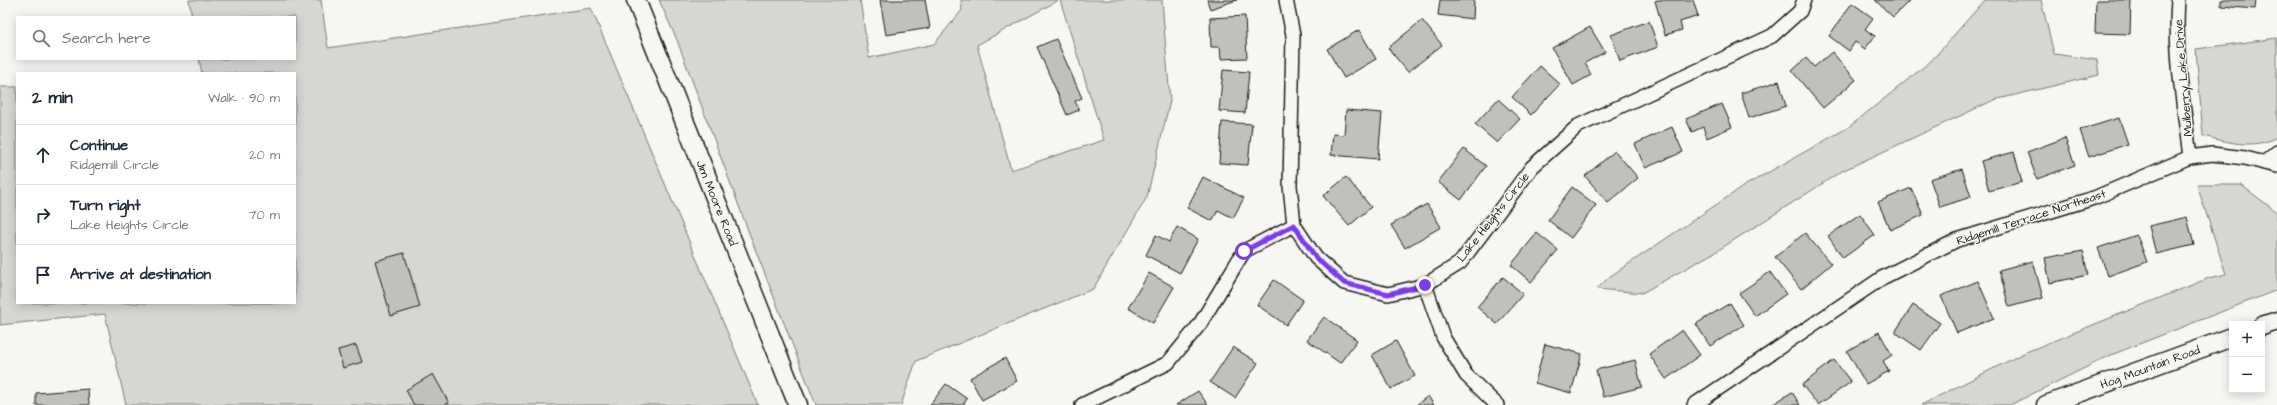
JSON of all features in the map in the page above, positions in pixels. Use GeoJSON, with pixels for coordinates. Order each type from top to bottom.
{"type":"FeatureCollection","features":[{"type":"Feature","properties":{"kind":"street","name":"Jim Moore Road"},"geometry":{"type":"LineString","coordinates":[[636,0],[798,405]]}},
{"type":"Feature","properties":{"kind":"street","name":"Lake Heights Circle"},"geometry":{"type":"LineString","coordinates":[[1288,0],[1293,34],[1290,186],[1294,225],[1316,258],[1344,283],[1388,294],[1425,285],[1460,263],[1532,167],[1578,126],[1772,36],[1800,11],[1804,0]]}},
{"type":"Feature","properties":{"kind":"street","name":"Mulberry Lake Drive"},"geometry":{"type":"LineString","coordinates":[[2178,0],[2177,16],[2180,75],[2190,157]]}},
{"type":"Feature","properties":{"kind":"street"},"geometry":{"type":"LineString","coordinates":[[2264,162],[2277,152]]}},
{"type":"Feature","properties":{"kind":"street","name":"Ridgemill Terrace Northeast"},"geometry":{"type":"LineString","coordinates":[[1694,405],[1882,278],[1957,240],[2094,198],[2190,157],[2212,154],[2245,158],[2277,166]]}},
{"type":"Feature","properties":{"kind":"street"},"geometry":{"type":"LineString","coordinates":[[1082,405],[1168,364],[1200,324],[1244,251],[1294,225]]}},
{"type":"Feature","properties":{"kind":"street"},"geometry":{"type":"LineString","coordinates":[[1425,285],[1443,337],[1466,375],[1497,405]]}},
{"type":"Feature","properties":{"kind":"street"},"geometry":{"type":"LineString","coordinates":[[2265,325],[2277,321]]}},
{"type":"Feature","properties":{"kind":"street","name":"Hog Mountain Road"},"geometry":{"type":"LineString","coordinates":[[2046,405],[2229,338]]}},
{"type":"Feature","properties":{"kind":"shaded area"},"geometry":{"type":"Polygon","coordinates":[[[189,0],[321,0],[328,48],[591,8],[758,405],[126,405],[105,314],[0,325],[0,87],[16,87],[16,304],[296,304],[296,72],[202,72],[199,60],[296,60],[296,16],[192,16],[189,0]]]}},
{"type":"Feature","properties":{"kind":"shaded area"},"geometry":{"type":"Polygon","coordinates":[[[659,0],[860,0],[869,58],[934,44],[962,10],[961,0],[1059,0],[977,45],[1011,170],[1104,140],[1060,0],[1162,0],[1170,101],[1147,197],[1093,289],[916,361],[901,405],[816,405],[752,241],[677,40],[659,0]]]}},
{"type":"Feature","properties":{"kind":"shaded area"},"geometry":{"type":"Polygon","coordinates":[[[1985,0],[2041,0],[2054,54],[2097,60],[2099,75],[1994,100],[1842,171],[1717,251],[1642,293],[1597,289],[1609,277],[1744,186],[1849,127],[1931,61],[1985,0]]]}},
{"type":"Feature","properties":{"kind":"shaded area"},"geometry":{"type":"Polygon","coordinates":[[[2277,38],[2277,137],[2259,143],[2240,144],[2203,136],[2196,49],[2277,38]]]}},
{"type":"Feature","properties":{"kind":"shaded area"},"geometry":{"type":"Polygon","coordinates":[[[2197,185],[2241,185],[2277,212],[2277,290],[2111,355],[2010,405],[1921,405],[2026,352],[2209,278],[2226,274],[2197,185]]]}},
{"type":"Feature","properties":{"kind":"building"},"geometry":{"type":"Polygon","coordinates":[[[880,0],[925,0],[930,28],[886,35],[880,0]]]}},
{"type":"Feature","properties":{"kind":"building"},"geometry":{"type":"Polygon","coordinates":[[[1207,0],[1237,0],[1210,9],[1207,0]]]}},
{"type":"Feature","properties":{"kind":"building"},"geometry":{"type":"Polygon","coordinates":[[[1440,0],[1474,0],[1473,19],[1438,15],[1440,0]]]}},
{"type":"Feature","properties":{"kind":"building"},"geometry":{"type":"Polygon","coordinates":[[[1693,0],[1698,16],[1680,22],[1682,30],[1665,35],[1655,1],[1693,0]]]}},
{"type":"Feature","properties":{"kind":"building"},"geometry":{"type":"Polygon","coordinates":[[[1875,0],[1910,0],[1893,17],[1875,0]]]}},
{"type":"Feature","properties":{"kind":"building"},"geometry":{"type":"Polygon","coordinates":[[[2096,0],[2131,0],[2130,34],[2095,33],[2096,0]]]}},
{"type":"Feature","properties":{"kind":"building"},"geometry":{"type":"Polygon","coordinates":[[[2221,0],[2256,0],[2255,9],[2221,6],[2221,0]]]}},
{"type":"Feature","properties":{"kind":"building"},"geometry":{"type":"Polygon","coordinates":[[[1852,3],[1873,18],[1865,29],[1875,36],[1865,49],[1855,42],[1849,51],[1829,36],[1852,3]]]}},
{"type":"Feature","properties":{"kind":"building"},"geometry":{"type":"Polygon","coordinates":[[[1245,16],[1247,58],[1221,59],[1220,47],[1211,47],[1210,18],[1245,16]]]}},
{"type":"Feature","properties":{"kind":"building"},"geometry":{"type":"Polygon","coordinates":[[[1422,20],[1442,45],[1408,72],[1388,48],[1422,20]]]}},
{"type":"Feature","properties":{"kind":"building"},"geometry":{"type":"Polygon","coordinates":[[[1649,21],[1658,47],[1620,61],[1611,35],[1649,21]]]}},
{"type":"Feature","properties":{"kind":"building"},"geometry":{"type":"Polygon","coordinates":[[[1590,27],[1605,52],[1585,63],[1591,75],[1573,85],[1552,48],[1590,27]]]}},
{"type":"Feature","properties":{"kind":"building"},"geometry":{"type":"Polygon","coordinates":[[[1359,30],[1376,59],[1344,78],[1327,49],[1359,30]]]}},
{"type":"Feature","properties":{"kind":"building"},"geometry":{"type":"Polygon","coordinates":[[[1056,39],[1082,98],[1075,101],[1079,110],[1067,115],[1037,47],[1056,39]]]}},
{"type":"Feature","properties":{"kind":"building"},"geometry":{"type":"Polygon","coordinates":[[[1832,52],[1856,80],[1823,108],[1792,71],[1806,58],[1814,67],[1832,52]]]}},
{"type":"Feature","properties":{"kind":"building"},"geometry":{"type":"Polygon","coordinates":[[[1540,66],[1560,84],[1531,115],[1512,97],[1540,66]]]}},
{"type":"Feature","properties":{"kind":"building"},"geometry":{"type":"Polygon","coordinates":[[[1223,70],[1249,72],[1245,113],[1219,111],[1223,70]]]}},
{"type":"Feature","properties":{"kind":"building"},"geometry":{"type":"Polygon","coordinates":[[[1779,81],[1786,106],[1749,118],[1741,93],[1779,81]]]}},
{"type":"Feature","properties":{"kind":"building"},"geometry":{"type":"Polygon","coordinates":[[[1498,99],[1520,119],[1497,143],[1475,124],[1498,99]]]}},
{"type":"Feature","properties":{"kind":"building"},"geometry":{"type":"Polygon","coordinates":[[[1722,104],[1732,127],[1707,138],[1703,127],[1692,132],[1686,119],[1722,104]]]}},
{"type":"Feature","properties":{"kind":"building"},"geometry":{"type":"Polygon","coordinates":[[[1346,110],[1382,113],[1378,159],[1331,155],[1333,134],[1344,135],[1346,110]]]}},
{"type":"Feature","properties":{"kind":"building"},"geometry":{"type":"Polygon","coordinates":[[[2119,118],[2128,144],[2089,157],[2080,130],[2119,118]]]}},
{"type":"Feature","properties":{"kind":"building"},"geometry":{"type":"Polygon","coordinates":[[[1222,122],[1252,124],[1248,165],[1219,163],[1222,122]]]}},
{"type":"Feature","properties":{"kind":"building"},"geometry":{"type":"Polygon","coordinates":[[[1672,127],[1683,152],[1645,168],[1635,144],[1672,127]]]}},
{"type":"Feature","properties":{"kind":"building"},"geometry":{"type":"Polygon","coordinates":[[[2065,138],[2075,165],[2037,179],[2027,152],[2065,138]]]}},
{"type":"Feature","properties":{"kind":"building"},"geometry":{"type":"Polygon","coordinates":[[[1464,149],[1486,166],[1461,200],[1438,182],[1464,149]]]}},
{"type":"Feature","properties":{"kind":"building"},"geometry":{"type":"Polygon","coordinates":[[[1615,151],[1638,178],[1608,203],[1585,176],[1615,151]]]}},
{"type":"Feature","properties":{"kind":"building"},"geometry":{"type":"Polygon","coordinates":[[[2014,152],[2022,182],[1989,191],[1981,161],[2014,152]]]}},
{"type":"Feature","properties":{"kind":"building"},"geometry":{"type":"Polygon","coordinates":[[[1962,169],[1971,197],[1940,207],[1930,179],[1962,169]]]}},
{"type":"Feature","properties":{"kind":"building"},"geometry":{"type":"Polygon","coordinates":[[[1203,177],[1244,198],[1233,218],[1218,210],[1212,221],[1187,208],[1203,177]]]}},
{"type":"Feature","properties":{"kind":"building"},"geometry":{"type":"Polygon","coordinates":[[[1346,177],[1371,207],[1349,226],[1323,196],[1346,177]]]}},
{"type":"Feature","properties":{"kind":"building"},"geometry":{"type":"Polygon","coordinates":[[[1572,187],[1596,205],[1571,238],[1548,220],[1572,187]]]}},
{"type":"Feature","properties":{"kind":"building"},"geometry":{"type":"Polygon","coordinates":[[[1911,188],[1923,215],[1890,230],[1878,202],[1911,188]]]}},
{"type":"Feature","properties":{"kind":"building"},"geometry":{"type":"Polygon","coordinates":[[[1427,204],[1441,227],[1405,248],[1391,225],[1427,204]]]}},
{"type":"Feature","properties":{"kind":"building"},"geometry":{"type":"Polygon","coordinates":[[[1860,214],[1875,235],[1843,258],[1828,236],[1860,214]]]}},
{"type":"Feature","properties":{"kind":"building"},"geometry":{"type":"Polygon","coordinates":[[[2187,217],[2194,245],[2156,254],[2149,226],[2187,217]]]}},
{"type":"Feature","properties":{"kind":"building"},"geometry":{"type":"Polygon","coordinates":[[[1177,227],[1198,239],[1180,273],[1146,255],[1156,235],[1169,242],[1177,227]]]}},
{"type":"Feature","properties":{"kind":"building"},"geometry":{"type":"Polygon","coordinates":[[[1537,233],[1558,250],[1531,282],[1511,265],[1537,233]]]}},
{"type":"Feature","properties":{"kind":"building"},"geometry":{"type":"Polygon","coordinates":[[[1805,233],[1831,264],[1801,289],[1775,257],[1805,233]]]}},
{"type":"Feature","properties":{"kind":"building"},"geometry":{"type":"Polygon","coordinates":[[[2137,235],[2147,262],[2108,276],[2098,248],[2137,235]]]}},
{"type":"Feature","properties":{"kind":"building"},"geometry":{"type":"Polygon","coordinates":[[[2083,251],[2088,275],[2050,283],[2045,258],[2083,251]]]}},
{"type":"Feature","properties":{"kind":"building"},"geometry":{"type":"Polygon","coordinates":[[[404,253],[420,307],[391,316],[375,261],[404,253]]]}},
{"type":"Feature","properties":{"kind":"building"},"geometry":{"type":"Polygon","coordinates":[[[2033,261],[2043,298],[2009,307],[1999,270],[2033,261]]]}},
{"type":"Feature","properties":{"kind":"building"},"geometry":{"type":"Polygon","coordinates":[[[1770,272],[1786,294],[1755,316],[1739,293],[1770,272]]]}},
{"type":"Feature","properties":{"kind":"building"},"geometry":{"type":"Polygon","coordinates":[[[1149,273],[1174,287],[1153,323],[1128,308],[1149,273]]]}},
{"type":"Feature","properties":{"kind":"building"},"geometry":{"type":"Polygon","coordinates":[[[1503,277],[1523,294],[1497,324],[1477,307],[1503,277]]]}},
{"type":"Feature","properties":{"kind":"building"},"geometry":{"type":"Polygon","coordinates":[[[1274,280],[1303,300],[1286,325],[1257,305],[1274,280]]]}},
{"type":"Feature","properties":{"kind":"building"},"geometry":{"type":"Polygon","coordinates":[[[1978,281],[1994,318],[1957,333],[1941,296],[1978,281]]]}},
{"type":"Feature","properties":{"kind":"building"},"geometry":{"type":"Polygon","coordinates":[[[1730,303],[1744,325],[1710,346],[1696,324],[1730,303]]]}},
{"type":"Feature","properties":{"kind":"building"},"geometry":{"type":"Polygon","coordinates":[[[1913,305],[1940,323],[1921,350],[1895,332],[1913,305]]]}},
{"type":"Feature","properties":{"kind":"building"},"geometry":{"type":"Polygon","coordinates":[[[1324,317],[1357,340],[1340,363],[1307,340],[1324,317]]]}},
{"type":"Feature","properties":{"kind":"building"},"geometry":{"type":"Polygon","coordinates":[[[1682,330],[1700,355],[1666,379],[1649,354],[1682,330]]]}},
{"type":"Feature","properties":{"kind":"building"},"geometry":{"type":"Polygon","coordinates":[[[1879,332],[1892,355],[1883,361],[1889,371],[1866,384],[1847,351],[1879,332]]]}},
{"type":"Feature","properties":{"kind":"building"},"geometry":{"type":"Polygon","coordinates":[[[1396,341],[1415,376],[1391,389],[1372,355],[1396,341]]]}},
{"type":"Feature","properties":{"kind":"building"},"geometry":{"type":"Polygon","coordinates":[[[1545,344],[1582,354],[1571,393],[1535,383],[1545,344]]]}},
{"type":"Feature","properties":{"kind":"building"},"geometry":{"type":"Polygon","coordinates":[[[356,345],[362,362],[343,368],[338,350],[356,345]]]}},
{"type":"Feature","properties":{"kind":"building"},"geometry":{"type":"Polygon","coordinates":[[[1233,347],[1258,363],[1235,398],[1210,382],[1233,347]]]}},
{"type":"Feature","properties":{"kind":"building"},"geometry":{"type":"Polygon","coordinates":[[[1005,358],[1017,381],[982,400],[970,378],[1005,358]]]}},
{"type":"Feature","properties":{"kind":"building"},"geometry":{"type":"Polygon","coordinates":[[[1635,360],[1642,387],[1603,397],[1596,370],[1635,360]]]}},
{"type":"Feature","properties":{"kind":"building"},"geometry":{"type":"Polygon","coordinates":[[[1834,360],[1851,382],[1818,405],[1802,385],[1834,360]]]}},
{"type":"Feature","properties":{"kind":"building"},"geometry":{"type":"Polygon","coordinates":[[[433,374],[449,403],[444,405],[414,405],[406,390],[433,374]]]}},
{"type":"Feature","properties":{"kind":"building"},"geometry":{"type":"Polygon","coordinates":[[[946,384],[967,399],[963,405],[930,405],[946,384]]]}},
{"type":"Feature","properties":{"kind":"building"},"geometry":{"type":"Polygon","coordinates":[[[88,389],[89,405],[36,405],[36,393],[88,389]]]}},
{"type":"Feature","properties":{"kind":"building"},"geometry":{"type":"Polygon","coordinates":[[[1198,391],[1208,405],[1176,405],[1198,391]]]}},
{"type":"Feature","properties":{"kind":"building"},"geometry":{"type":"Polygon","coordinates":[[[1792,392],[1800,405],[1772,405],[1792,392]]]}},
{"type":"Feature","properties":{"kind":"building"},"geometry":{"type":"Polygon","coordinates":[[[1428,396],[1434,405],[1416,405],[1428,396]]]}},
{"type":"Feature","properties":{"kind":"route"},"geometry":{"type":"LineString","coordinates":[[1244,251],[1294,225],[1316,258],[1344,283],[1388,294],[1425,285]]}}]}
